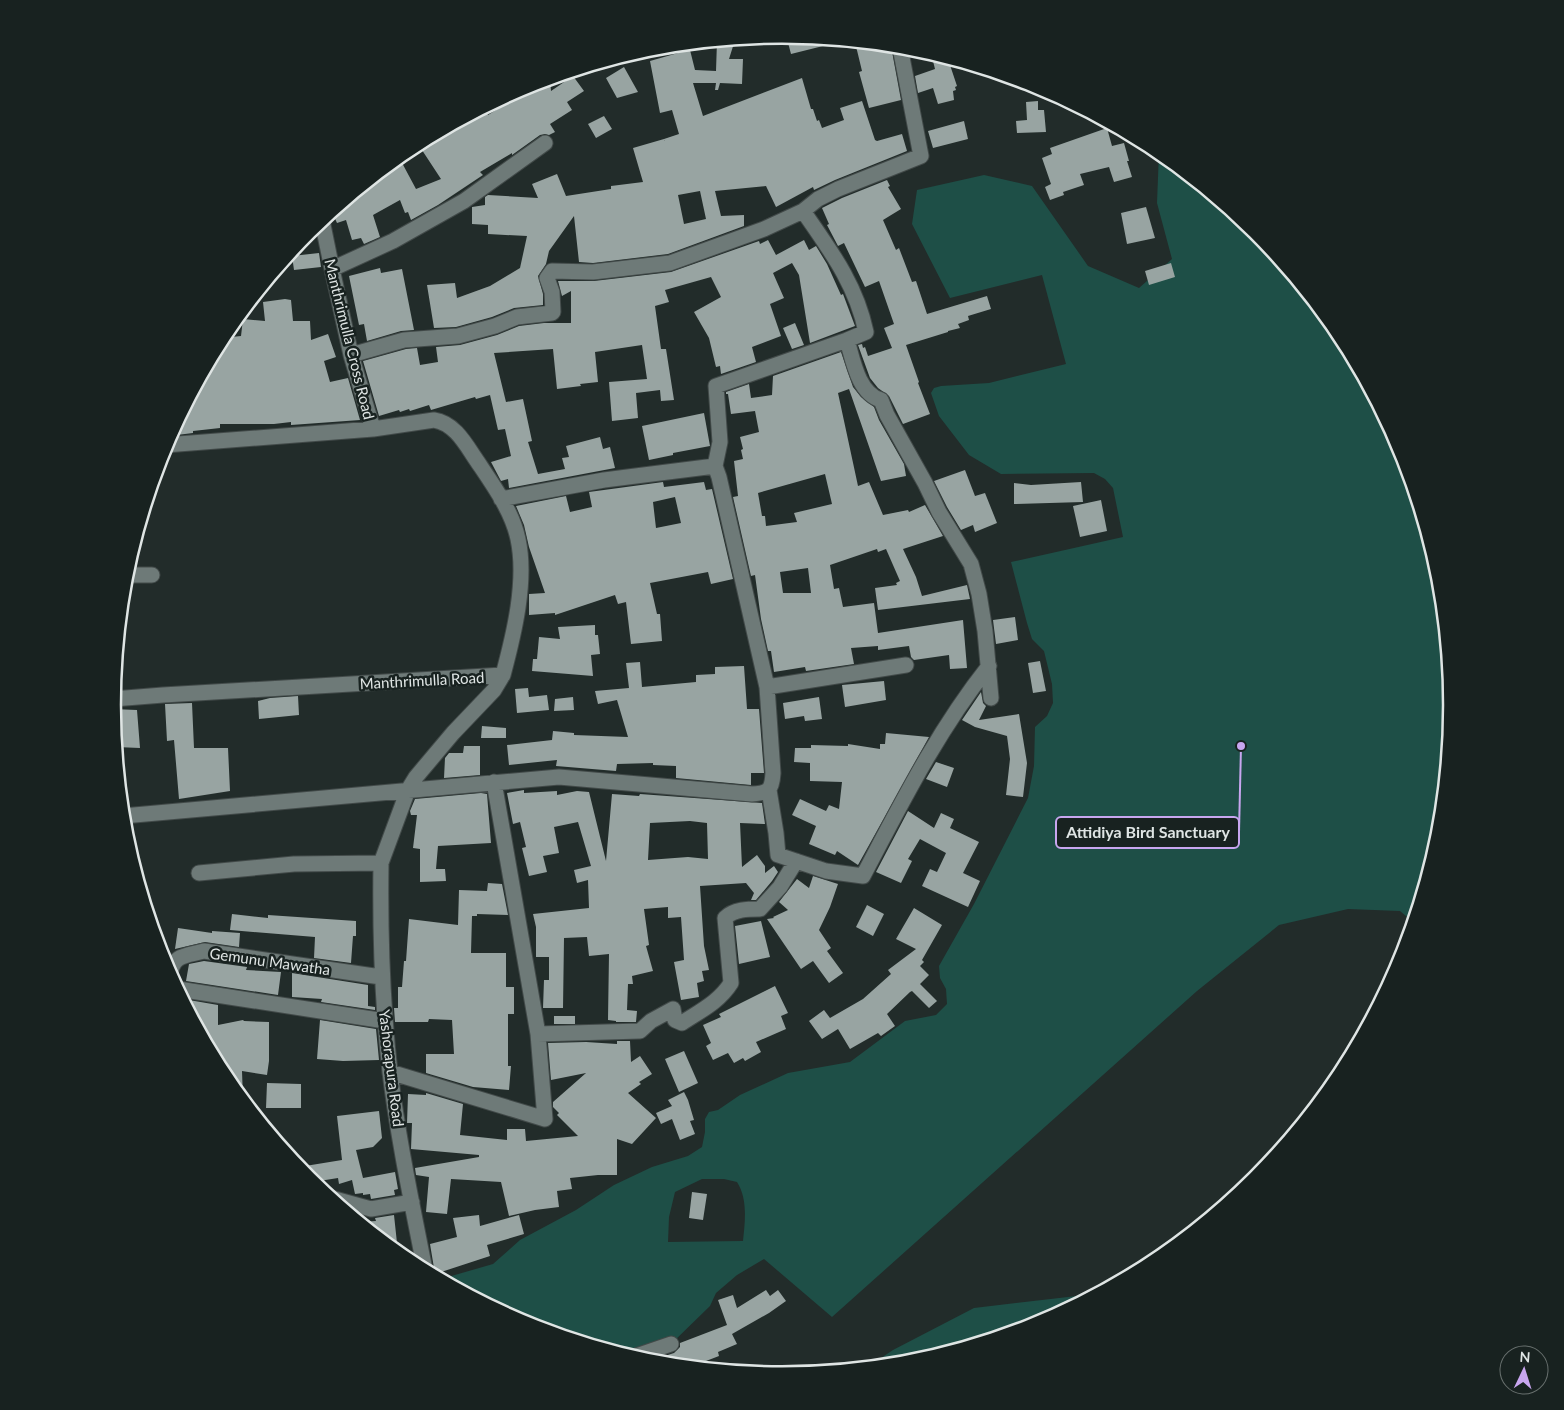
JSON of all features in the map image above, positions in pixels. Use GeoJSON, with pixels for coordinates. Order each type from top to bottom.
{"type":"FeatureCollection","features":[{"type":"Feature","properties":{"kind":"street"},"geometry":{"type":"LineString","coordinates":[[351,355],[404,340],[458,336],[495,326],[517,317],[552,313],[554,302],[547,278],[552,271],[593,272],[670,263],[764,229],[803,210],[818,199],[838,189],[921,156],[901,54]]}},
{"type":"Feature","properties":{"kind":"street"},"geometry":{"type":"LineString","coordinates":[[332,270],[393,241],[464,201],[546,143]]}},
{"type":"Feature","properties":{"kind":"street"},"geometry":{"type":"LineString","coordinates":[[130,815],[559,777],[752,794],[769,790],[773,783],[773,773],[767,687],[726,506],[715,466],[720,442],[716,386],[866,332],[858,300],[842,269],[803,210]]}},
{"type":"Feature","properties":{"kind":"street","name":"Manthrimulla Cross Road"},"geometry":{"type":"LineString","coordinates":[[324,228],[351,355],[373,429]]}},
{"type":"Feature","properties":{"kind":"street"},"geometry":{"type":"LineString","coordinates":[[847,340],[862,382],[870,394],[881,400],[887,415],[939,512],[971,564],[979,594],[985,631],[991,698]]}},
{"type":"Feature","properties":{"kind":"street","name":"Manthrimulla Road"},"geometry":{"type":"LineString","coordinates":[[121,698],[503,675],[514,635],[518,610],[521,563],[518,539],[511,518],[501,499],[464,441],[443,421],[434,420],[373,429],[174,445]]}},
{"type":"Feature","properties":{"kind":"street"},"geometry":{"type":"LineString","coordinates":[[501,499],[604,480],[715,466]]}},
{"type":"Feature","properties":{"kind":"street"},"geometry":{"type":"LineString","coordinates":[[133,575],[152,575]]}},
{"type":"Feature","properties":{"kind":"street"},"geometry":{"type":"LineString","coordinates":[[767,687],[906,665]]}},
{"type":"Feature","properties":{"kind":"street"},"geometry":{"type":"LineString","coordinates":[[769,790],[778,854],[826,871],[863,876],[938,739],[988,666]]}},
{"type":"Feature","properties":{"kind":"street"},"geometry":{"type":"LineString","coordinates":[[200,873],[294,864],[381,863],[408,790],[416,777],[453,733],[494,690],[503,675]]}},
{"type":"Feature","properties":{"kind":"street"},"geometry":{"type":"LineString","coordinates":[[390,1072],[545,1119],[538,1034],[494,782]]}},
{"type":"Feature","properties":{"kind":"street"},"geometry":{"type":"LineString","coordinates":[[538,1034],[640,1031],[651,1021],[673,1009],[676,1020],[682,1023],[702,1012],[726,992],[731,983],[725,918],[729,914],[744,909],[760,909],[780,887],[796,861]]}},
{"type":"Feature","properties":{"kind":"street","name":"Yashorapura Road"},"geometry":{"type":"LineString","coordinates":[[381,863],[381,977],[390,1072],[423,1260]]}},
{"type":"Feature","properties":{"kind":"street","name":"Gemunu Mawatha"},"geometry":{"type":"LineString","coordinates":[[173,963],[178,958],[204,952],[381,977]]}},
{"type":"Feature","properties":{"kind":"street"},"geometry":{"type":"LineString","coordinates":[[186,990],[385,1021]]}},
{"type":"Feature","properties":{"kind":"street"},"geometry":{"type":"LineString","coordinates":[[346,1202],[372,1209],[412,1202]]}},
{"type":"Feature","properties":{"kind":"street"},"geometry":{"type":"LineString","coordinates":[[645,1352],[671,1344]]}},
{"type":"Feature","properties":{"kind":"green space"},"geometry":{"type":"Polygon","coordinates":[[[1159,162],[1185,180],[1250,237],[1307,302],[1355,374],[1393,452],[1408,492],[1431,576],[1442,662],[1443,705],[1438,791],[1431,834],[1408,918],[1400,911],[1348,909],[1279,925],[1197,991],[832,1317],[764,1259],[737,1275],[716,1293],[710,1306],[671,1344],[646,1352],[569,1331],[529,1316],[449,1277],[493,1264],[520,1240],[576,1210],[614,1185],[652,1167],[688,1156],[702,1147],[705,1119],[709,1112],[718,1110],[740,1095],[788,1073],[850,1062],[905,1021],[936,1015],[947,1004],[946,989],[940,978],[939,966],[974,904],[1028,798],[1034,766],[1035,727],[1047,716],[1053,703],[1052,684],[1044,651],[1032,639],[1011,562],[1123,537],[1113,488],[1105,479],[1094,473],[1001,474],[969,455],[939,416],[931,393],[934,388],[989,383],[1066,364],[1042,275],[950,298],[912,224],[917,190],[984,175],[1032,186],[1088,266],[1139,288],[1172,259],[1157,203],[1159,162]],[[702,1179],[675,1192],[669,1217],[668,1242],[743,1241],[745,1211],[743,1196],[737,1182],[724,1179],[702,1179]]]}},
{"type":"Feature","properties":{"kind":"green space"},"geometry":{"type":"Polygon","coordinates":[[[1078,1296],[1035,1316],[995,1331],[953,1344],[879,1359],[893,1350],[974,1308],[1078,1296]]]}},
{"type":"Feature","properties":{"kind":"building"},"geometry":{"type":"Polygon","coordinates":[[[788,44],[826,45],[791,54],[788,44]]]}},
{"type":"Feature","properties":{"kind":"building"},"geometry":{"type":"Polygon","coordinates":[[[733,46],[729,59],[743,59],[742,84],[720,83],[718,90],[715,90],[716,83],[693,83],[703,116],[802,78],[811,109],[813,109],[817,121],[819,120],[822,128],[844,120],[840,108],[862,101],[875,140],[902,134],[907,151],[814,190],[813,187],[776,207],[766,186],[715,191],[721,216],[744,215],[744,226],[668,254],[593,263],[579,262],[574,216],[549,251],[546,264],[538,276],[543,294],[543,305],[514,308],[492,317],[456,327],[434,328],[427,285],[455,283],[457,298],[490,286],[520,268],[527,236],[488,234],[488,225],[472,224],[472,207],[485,205],[485,197],[488,195],[538,198],[532,184],[557,174],[566,196],[611,189],[611,186],[643,182],[633,148],[679,134],[672,110],[660,113],[650,61],[690,50],[695,70],[716,71],[717,47],[733,46]],[[700,191],[678,195],[684,224],[706,219],[700,191]]]}},
{"type":"Feature","properties":{"kind":"building"},"geometry":{"type":"Polygon","coordinates":[[[856,48],[892,53],[901,100],[869,108],[859,72],[862,71],[856,48]]]}},
{"type":"Feature","properties":{"kind":"building"},"geometry":{"type":"Polygon","coordinates":[[[933,61],[950,65],[957,86],[955,87],[956,90],[953,91],[954,100],[938,104],[933,88],[918,93],[915,76],[935,69],[933,61]]]}},
{"type":"Feature","properties":{"kind":"building"},"geometry":{"type":"Polygon","coordinates":[[[624,67],[638,92],[617,98],[606,78],[624,67]]]}},
{"type":"Feature","properties":{"kind":"building"},"geometry":{"type":"Polygon","coordinates":[[[574,77],[584,91],[567,102],[572,110],[550,124],[555,132],[549,135],[540,135],[512,155],[512,153],[480,172],[483,175],[438,205],[411,220],[408,212],[405,213],[400,200],[373,215],[380,237],[364,244],[361,238],[352,240],[346,220],[337,223],[335,218],[346,208],[379,180],[402,164],[416,189],[441,179],[422,150],[451,132],[529,94],[551,86],[551,91],[574,77]]]}},
{"type":"Feature","properties":{"kind":"building"},"geometry":{"type":"Polygon","coordinates":[[[1038,101],[1038,110],[1044,110],[1046,132],[1017,133],[1016,121],[1027,120],[1026,102],[1038,101]]]}},
{"type":"Feature","properties":{"kind":"building"},"geometry":{"type":"Polygon","coordinates":[[[604,116],[612,129],[596,138],[588,124],[604,116]]]}},
{"type":"Feature","properties":{"kind":"building"},"geometry":{"type":"Polygon","coordinates":[[[964,121],[968,139],[933,148],[928,131],[964,121]]]}},
{"type":"Feature","properties":{"kind":"building"},"geometry":{"type":"Polygon","coordinates":[[[1106,128],[1112,146],[1124,143],[1132,177],[1114,182],[1109,167],[1080,174],[1084,185],[1063,192],[1064,195],[1050,200],[1045,187],[1051,184],[1042,158],[1052,154],[1050,148],[1106,128]]]}},
{"type":"Feature","properties":{"kind":"building"},"geometry":{"type":"Polygon","coordinates":[[[887,180],[890,186],[888,187],[901,209],[883,220],[896,250],[899,248],[912,282],[916,281],[927,314],[987,296],[991,309],[968,316],[969,320],[958,324],[960,328],[906,345],[930,414],[903,424],[889,396],[878,388],[870,378],[858,345],[862,344],[863,348],[865,347],[868,356],[892,348],[884,328],[894,324],[879,281],[865,287],[844,243],[838,246],[827,225],[829,224],[822,208],[887,180]]]}},
{"type":"Feature","properties":{"kind":"building"},"geometry":{"type":"Polygon","coordinates":[[[1146,207],[1155,238],[1127,244],[1121,213],[1146,207]]]}},
{"type":"Feature","properties":{"kind":"building"},"geometry":{"type":"Polygon","coordinates":[[[768,240],[776,255],[804,240],[809,250],[816,246],[827,264],[841,295],[843,294],[855,326],[810,343],[799,275],[792,263],[773,273],[784,298],[770,304],[781,336],[752,347],[756,362],[721,374],[720,366],[716,367],[709,338],[694,312],[721,297],[711,277],[665,290],[669,302],[655,306],[661,349],[666,349],[674,400],[661,401],[660,390],[636,393],[638,418],[612,421],[609,382],[647,379],[642,345],[595,352],[598,382],[557,389],[553,349],[494,353],[506,402],[523,399],[532,441],[528,442],[538,474],[565,469],[562,458],[569,457],[566,446],[600,437],[603,449],[610,447],[615,468],[509,488],[508,479],[501,481],[491,462],[511,456],[505,429],[498,430],[490,395],[476,399],[475,397],[431,410],[429,405],[410,411],[409,409],[400,412],[399,410],[379,416],[363,361],[406,349],[417,348],[420,365],[438,362],[436,347],[460,345],[497,335],[519,326],[544,323],[571,323],[571,291],[562,296],[558,281],[594,281],[671,272],[759,241],[760,244],[768,240]]]}},
{"type":"Feature","properties":{"kind":"building"},"geometry":{"type":"Polygon","coordinates":[[[319,253],[321,267],[294,270],[293,261],[297,255],[319,253]]]}},
{"type":"Feature","properties":{"kind":"building"},"geometry":{"type":"Polygon","coordinates":[[[1171,263],[1175,277],[1149,285],[1145,271],[1171,263]]]}},
{"type":"Feature","properties":{"kind":"building"},"geometry":{"type":"Polygon","coordinates":[[[380,268],[381,273],[402,269],[414,330],[401,331],[367,341],[364,324],[359,325],[349,276],[380,268]]]}},
{"type":"Feature","properties":{"kind":"building"},"geometry":{"type":"Polygon","coordinates":[[[291,300],[293,321],[310,321],[311,340],[328,334],[336,357],[324,361],[330,382],[348,378],[360,420],[291,425],[291,422],[274,424],[220,424],[220,428],[179,435],[209,374],[233,337],[241,336],[243,323],[245,319],[265,321],[263,302],[291,300]]]}},
{"type":"Feature","properties":{"kind":"building"},"geometry":{"type":"Polygon","coordinates":[[[795,323],[804,345],[792,349],[783,328],[795,323]]]}},
{"type":"Feature","properties":{"kind":"building"},"geometry":{"type":"Polygon","coordinates":[[[841,352],[853,387],[861,397],[874,407],[879,420],[904,464],[906,476],[881,481],[849,389],[838,393],[858,486],[869,482],[883,515],[908,510],[909,512],[925,505],[943,536],[903,549],[916,577],[922,596],[967,585],[970,599],[878,610],[875,588],[897,585],[896,583],[900,581],[886,549],[878,552],[877,549],[830,565],[834,589],[839,588],[843,607],[874,603],[878,633],[963,620],[967,668],[950,669],[949,655],[914,660],[911,657],[909,646],[878,650],[878,646],[851,648],[854,664],[806,671],[805,667],[774,672],[771,651],[768,651],[761,619],[755,575],[751,576],[733,497],[738,496],[734,461],[743,459],[740,437],[759,432],[755,411],[731,414],[728,394],[726,394],[726,392],[749,384],[751,398],[772,395],[773,376],[841,352]],[[825,474],[758,493],[762,516],[765,516],[766,526],[797,522],[794,513],[832,504],[825,474]],[[808,568],[780,572],[783,593],[811,593],[808,568]]]}},
{"type":"Feature","properties":{"kind":"building"},"geometry":{"type":"Polygon","coordinates":[[[704,413],[710,446],[649,460],[642,426],[704,413]]]}},
{"type":"Feature","properties":{"kind":"building"},"geometry":{"type":"Polygon","coordinates":[[[965,470],[975,496],[985,493],[997,523],[975,532],[973,525],[961,530],[934,481],[965,470]]]}},
{"type":"Feature","properties":{"kind":"building"},"geometry":{"type":"Polygon","coordinates":[[[663,482],[664,487],[704,482],[706,490],[712,489],[733,579],[711,584],[708,572],[650,583],[657,614],[660,614],[662,641],[631,644],[626,602],[618,604],[615,595],[555,615],[555,613],[529,615],[529,594],[545,593],[529,547],[524,525],[516,506],[566,496],[570,512],[592,507],[589,492],[663,482]],[[675,497],[653,502],[656,528],[681,523],[675,497]]]}},
{"type":"Feature","properties":{"kind":"building"},"geometry":{"type":"Polygon","coordinates":[[[1081,482],[1083,502],[1014,504],[1014,483],[1031,485],[1081,482]]]}},
{"type":"Feature","properties":{"kind":"building"},"geometry":{"type":"Polygon","coordinates":[[[1101,500],[1107,531],[1080,537],[1073,506],[1101,500]]]}},
{"type":"Feature","properties":{"kind":"building"},"geometry":{"type":"Polygon","coordinates":[[[1015,617],[1018,640],[996,644],[993,620],[1015,617]]]}},
{"type":"Feature","properties":{"kind":"building"},"geometry":{"type":"Polygon","coordinates":[[[595,625],[595,635],[598,635],[600,654],[591,655],[593,676],[532,671],[533,659],[537,659],[539,637],[560,639],[558,627],[595,625]]]}},
{"type":"Feature","properties":{"kind":"building"},"geometry":{"type":"Polygon","coordinates":[[[1040,661],[1046,691],[1033,693],[1028,663],[1040,661]]]}},
{"type":"Feature","properties":{"kind":"building"},"geometry":{"type":"Polygon","coordinates":[[[640,662],[642,687],[696,682],[696,675],[715,674],[715,667],[744,666],[747,709],[759,709],[764,773],[751,773],[751,785],[676,778],[676,766],[653,765],[653,763],[617,764],[616,771],[556,766],[557,760],[509,765],[507,745],[552,740],[553,731],[574,733],[574,735],[628,737],[617,700],[598,704],[595,691],[629,688],[626,663],[640,662]]]}},
{"type":"Feature","properties":{"kind":"building"},"geometry":{"type":"Polygon","coordinates":[[[884,681],[886,700],[845,707],[842,685],[884,681]]]}},
{"type":"Feature","properties":{"kind":"building"},"geometry":{"type":"Polygon","coordinates":[[[528,688],[529,697],[547,695],[549,710],[517,713],[515,689],[528,688]]]}},
{"type":"Feature","properties":{"kind":"building"},"geometry":{"type":"Polygon","coordinates":[[[981,692],[983,703],[986,706],[979,720],[1019,714],[1027,763],[1023,797],[1006,795],[1010,759],[1007,736],[975,727],[962,720],[981,692]]]}},
{"type":"Feature","properties":{"kind":"building"},"geometry":{"type":"Polygon","coordinates":[[[298,696],[299,715],[259,719],[258,701],[298,696]]]}},
{"type":"Feature","properties":{"kind":"building"},"geometry":{"type":"Polygon","coordinates":[[[573,697],[574,710],[554,711],[555,699],[573,697]]]}},
{"type":"Feature","properties":{"kind":"building"},"geometry":{"type":"Polygon","coordinates":[[[819,697],[822,719],[805,721],[804,716],[785,719],[783,703],[819,697]]]}},
{"type":"Feature","properties":{"kind":"building"},"geometry":{"type":"Polygon","coordinates":[[[192,703],[194,748],[228,748],[230,791],[179,799],[174,740],[167,741],[165,704],[192,703]]]}},
{"type":"Feature","properties":{"kind":"building"},"geometry":{"type":"Polygon","coordinates":[[[121,709],[137,710],[140,748],[122,747],[121,709]]]}},
{"type":"Feature","properties":{"kind":"building"},"geometry":{"type":"Polygon","coordinates":[[[482,726],[506,728],[506,738],[481,738],[482,726]]]}},
{"type":"Feature","properties":{"kind":"building"},"geometry":{"type":"Polygon","coordinates":[[[886,733],[929,737],[858,865],[837,851],[835,855],[809,844],[816,826],[792,815],[800,799],[826,811],[829,805],[839,809],[842,782],[810,781],[810,763],[794,762],[795,748],[811,748],[811,745],[848,746],[848,744],[880,749],[880,744],[885,744],[886,733]]]}},
{"type":"Feature","properties":{"kind":"building"},"geometry":{"type":"Polygon","coordinates":[[[464,746],[480,746],[480,775],[444,778],[445,758],[449,753],[463,753],[464,746]]]}},
{"type":"Feature","properties":{"kind":"building"},"geometry":{"type":"Polygon","coordinates":[[[936,762],[954,768],[947,787],[926,779],[936,762]]]}},
{"type":"Feature","properties":{"kind":"building"},"geometry":{"type":"Polygon","coordinates":[[[524,790],[524,793],[557,791],[557,795],[577,791],[589,792],[606,861],[612,794],[639,796],[640,794],[762,803],[765,824],[740,823],[742,867],[757,855],[765,866],[765,873],[774,866],[778,872],[756,900],[751,900],[754,893],[746,883],[700,886],[704,946],[709,970],[702,971],[704,981],[697,983],[699,997],[681,1000],[674,962],[684,960],[681,917],[668,918],[668,907],[644,909],[649,945],[646,946],[653,971],[632,976],[633,984],[628,984],[627,1010],[637,1011],[636,1022],[608,1020],[609,954],[589,956],[587,937],[564,938],[563,1008],[543,1008],[544,980],[549,980],[549,957],[536,957],[536,927],[533,914],[589,908],[588,880],[577,883],[574,870],[591,866],[578,822],[554,827],[559,853],[543,856],[547,872],[529,876],[522,848],[526,847],[520,822],[513,824],[507,793],[524,790]],[[690,821],[650,823],[648,860],[688,857],[708,859],[707,823],[690,821]]]}},
{"type":"Feature","properties":{"kind":"building"},"geometry":{"type":"Polygon","coordinates":[[[487,794],[491,843],[438,846],[436,869],[445,869],[446,881],[420,882],[420,849],[413,848],[417,815],[411,815],[410,811],[415,799],[487,794]]]}},
{"type":"Feature","properties":{"kind":"building"},"geometry":{"type":"Polygon","coordinates":[[[908,811],[934,828],[941,813],[954,819],[950,828],[979,842],[963,873],[980,881],[968,907],[922,886],[930,869],[937,872],[946,853],[920,839],[908,859],[912,861],[901,883],[876,872],[908,811]]]}},
{"type":"Feature","properties":{"kind":"building"},"geometry":{"type":"Polygon","coordinates":[[[813,876],[838,884],[819,930],[831,948],[827,951],[843,973],[829,983],[813,961],[801,969],[767,919],[774,918],[788,910],[779,902],[797,879],[809,888],[813,876]]]}},
{"type":"Feature","properties":{"kind":"building"},"geometry":{"type":"Polygon","coordinates":[[[488,883],[502,884],[508,915],[477,914],[477,916],[472,916],[471,953],[506,953],[506,987],[514,987],[514,1014],[508,1014],[508,1066],[511,1066],[509,1090],[473,1087],[426,1073],[426,1054],[454,1054],[452,1020],[429,1019],[428,1022],[395,1022],[394,1008],[398,1008],[398,987],[402,987],[409,919],[458,925],[459,890],[487,891],[488,883]]]}},
{"type":"Feature","properties":{"kind":"building"},"geometry":{"type":"Polygon","coordinates":[[[867,905],[884,914],[873,936],[856,927],[867,905]]]}},
{"type":"Feature","properties":{"kind":"building"},"geometry":{"type":"Polygon","coordinates":[[[914,908],[942,925],[922,960],[924,962],[920,966],[929,975],[920,984],[937,1001],[929,1008],[912,991],[910,992],[887,1014],[895,1026],[881,1036],[878,1033],[850,1049],[838,1029],[822,1039],[809,1021],[824,1010],[830,1018],[863,999],[891,974],[888,970],[916,949],[896,939],[914,908]]]}},
{"type":"Feature","properties":{"kind":"building"},"geometry":{"type":"Polygon","coordinates":[[[232,914],[268,918],[268,915],[356,921],[356,936],[353,936],[351,963],[314,958],[315,937],[230,930],[232,914]]]}},
{"type":"Feature","properties":{"kind":"building"},"geometry":{"type":"Polygon","coordinates":[[[761,921],[770,957],[739,964],[735,926],[761,921]]]}},
{"type":"Feature","properties":{"kind":"building"},"geometry":{"type":"Polygon","coordinates":[[[178,928],[212,933],[212,931],[240,933],[239,947],[205,942],[175,949],[178,928]]]}},
{"type":"Feature","properties":{"kind":"building"},"geometry":{"type":"Polygon","coordinates":[[[204,961],[247,967],[246,970],[281,972],[278,995],[186,981],[189,964],[204,961]]]}},
{"type":"Feature","properties":{"kind":"building"},"geometry":{"type":"Polygon","coordinates":[[[292,973],[368,985],[368,1006],[375,1007],[375,1010],[321,1002],[322,999],[292,997],[292,973]]]}},
{"type":"Feature","properties":{"kind":"building"},"geometry":{"type":"Polygon","coordinates":[[[775,986],[788,1013],[781,1016],[786,1029],[756,1042],[761,1052],[745,1061],[743,1058],[734,1063],[728,1053],[713,1060],[706,1046],[711,1043],[703,1025],[721,1017],[719,1014],[775,986]]]}},
{"type":"Feature","properties":{"kind":"building"},"geometry":{"type":"Polygon","coordinates":[[[191,1000],[218,1005],[218,1025],[243,1020],[269,1022],[267,1075],[242,1071],[243,1087],[209,1036],[191,1000]]]}},
{"type":"Feature","properties":{"kind":"building"},"geometry":{"type":"Polygon","coordinates":[[[554,1016],[575,1016],[575,1024],[554,1024],[554,1016]]]}},
{"type":"Feature","properties":{"kind":"building"},"geometry":{"type":"Polygon","coordinates":[[[320,1020],[376,1029],[379,1060],[343,1061],[317,1059],[320,1020]]]}},
{"type":"Feature","properties":{"kind":"building"},"geometry":{"type":"Polygon","coordinates":[[[617,1041],[630,1041],[631,1062],[640,1056],[652,1074],[639,1082],[641,1084],[628,1093],[656,1118],[632,1144],[617,1139],[617,1175],[570,1178],[572,1189],[557,1191],[559,1207],[509,1216],[501,1182],[451,1179],[447,1214],[426,1212],[429,1177],[416,1175],[415,1168],[479,1157],[479,1155],[411,1149],[412,1123],[407,1123],[408,1094],[426,1095],[426,1093],[463,1104],[460,1135],[507,1140],[507,1129],[525,1129],[526,1141],[578,1136],[557,1115],[559,1113],[553,1107],[553,1102],[586,1073],[551,1080],[548,1043],[586,1042],[617,1044],[617,1041]]]}},
{"type":"Feature","properties":{"kind":"building"},"geometry":{"type":"Polygon","coordinates":[[[684,1051],[698,1083],[679,1092],[665,1059],[684,1051]]]}},
{"type":"Feature","properties":{"kind":"building"},"geometry":{"type":"Polygon","coordinates":[[[267,1083],[301,1084],[301,1108],[266,1108],[267,1083]]]}},
{"type":"Feature","properties":{"kind":"building"},"geometry":{"type":"Polygon","coordinates":[[[684,1092],[694,1120],[690,1121],[695,1134],[680,1140],[672,1119],[661,1124],[656,1113],[672,1106],[668,1100],[684,1092]]]}},
{"type":"Feature","properties":{"kind":"building"},"geometry":{"type":"Polygon","coordinates":[[[379,1111],[382,1138],[373,1147],[356,1150],[363,1178],[395,1172],[398,1189],[394,1190],[395,1195],[371,1199],[370,1194],[355,1194],[352,1180],[339,1184],[338,1178],[322,1181],[307,1166],[342,1160],[337,1116],[379,1111]]]}},
{"type":"Feature","properties":{"kind":"building"},"geometry":{"type":"Polygon","coordinates":[[[692,1192],[707,1194],[703,1220],[689,1218],[692,1192]]]}},
{"type":"Feature","properties":{"kind":"building"},"geometry":{"type":"Polygon","coordinates":[[[394,1215],[397,1242],[369,1221],[376,1221],[375,1218],[394,1215]]]}},
{"type":"Feature","properties":{"kind":"building"},"geometry":{"type":"Polygon","coordinates":[[[479,1215],[480,1226],[519,1215],[524,1234],[487,1245],[490,1256],[441,1272],[434,1267],[430,1244],[457,1237],[453,1218],[479,1215]]]}},
{"type":"Feature","properties":{"kind":"building"},"geometry":{"type":"Polygon","coordinates":[[[766,1290],[770,1296],[778,1290],[786,1301],[732,1334],[737,1344],[718,1352],[719,1356],[704,1362],[665,1356],[674,1353],[680,1347],[680,1343],[727,1325],[718,1300],[733,1295],[737,1308],[766,1290]]]}},
{"type":"Feature","properties":{"kind":"place","name":"Attidiya Bird Sanctuary"},"geometry":{"type":"Point","coordinates":[1241,746]}}]}
